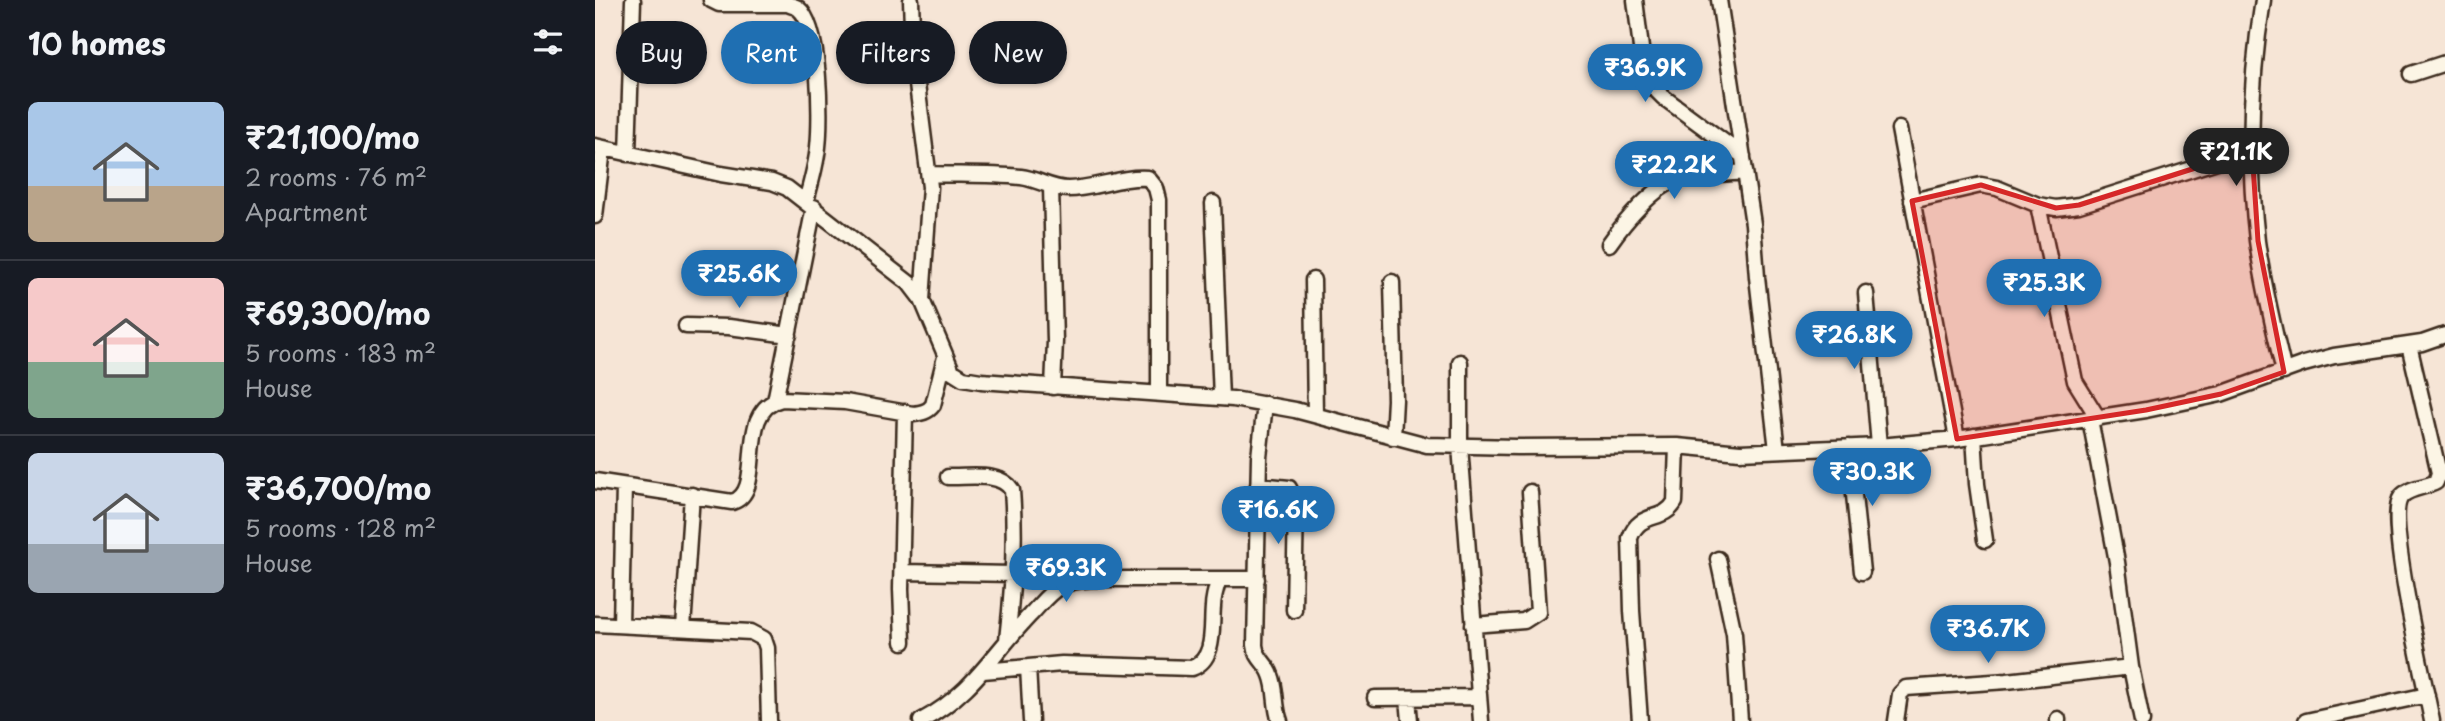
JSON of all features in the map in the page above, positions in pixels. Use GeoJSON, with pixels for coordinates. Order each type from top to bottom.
{"type":"FeatureCollection","features":[{"type":"Feature","properties":{"kind":"street"},"geometry":{"type":"LineString","coordinates":[[628,154],[633,0]]}},
{"type":"Feature","properties":{"kind":"street"},"geometry":{"type":"LineString","coordinates":[[911,0],[913,53],[929,174],[927,249],[922,300]]}},
{"type":"Feature","properties":{"kind":"street"},"geometry":{"type":"LineString","coordinates":[[1635,0],[1643,65],[1650,85],[1743,156]]}},
{"type":"Feature","properties":{"kind":"street"},"geometry":{"type":"LineString","coordinates":[[1719,0],[1753,224],[1777,450]]}},
{"type":"Feature","properties":{"kind":"street"},"geometry":{"type":"LineString","coordinates":[[2263,0],[2257,45],[2252,150],[2257,241],[2284,372]]}},
{"type":"Feature","properties":{"kind":"street"},"geometry":{"type":"LineString","coordinates":[[717,1],[788,4],[798,8],[804,16],[813,41],[820,116],[810,204],[789,335],[775,401]]}},
{"type":"Feature","properties":{"kind":"street"},"geometry":{"type":"LineString","coordinates":[[2411,74],[2445,63]]}},
{"type":"Feature","properties":{"kind":"street"},"geometry":{"type":"LineString","coordinates":[[1899,129],[1957,439]]}},
{"type":"Feature","properties":{"kind":"street"},"geometry":{"type":"LineString","coordinates":[[595,216],[599,148],[772,183],[787,188],[810,204],[909,283],[922,300],[952,371],[963,378],[1221,398],[1265,404],[1427,444],[1677,446],[1718,452],[1879,446],[1957,439],[2146,411],[2221,394],[2334,356],[2409,345],[2445,335]]}},
{"type":"Feature","properties":{"kind":"street"},"geometry":{"type":"LineString","coordinates":[[1912,201],[1981,185],[1997,188],[2038,205],[2056,208],[2079,205],[2252,150]]}},
{"type":"Feature","properties":{"kind":"street"},"geometry":{"type":"LineString","coordinates":[[1609,244],[1631,217],[1668,183],[1679,179],[1745,172]]}},
{"type":"Feature","properties":{"kind":"street"},"geometry":{"type":"LineString","coordinates":[[929,174],[1022,177],[1038,180],[1051,187],[1083,188],[1134,177],[1147,178],[1156,188],[1159,200],[1159,394]]}},
{"type":"Feature","properties":{"kind":"street"},"geometry":{"type":"LineString","coordinates":[[1051,187],[1055,341],[1053,387]]}},
{"type":"Feature","properties":{"kind":"street"},"geometry":{"type":"LineString","coordinates":[[1213,203],[1221,398]]}},
{"type":"Feature","properties":{"kind":"street"},"geometry":{"type":"LineString","coordinates":[[2038,205],[2075,381],[2094,419],[2131,667],[2142,721]]}},
{"type":"Feature","properties":{"kind":"street"},"geometry":{"type":"LineString","coordinates":[[1313,280],[1315,415]]}},
{"type":"Feature","properties":{"kind":"street"},"geometry":{"type":"LineString","coordinates":[[1392,282],[1395,400],[1393,437]]}},
{"type":"Feature","properties":{"kind":"street"},"geometry":{"type":"LineString","coordinates":[[1866,293],[1879,446]]}},
{"type":"Feature","properties":{"kind":"street"},"geometry":{"type":"LineString","coordinates":[[686,326],[729,327],[789,335]]}},
{"type":"Feature","properties":{"kind":"street"},"geometry":{"type":"LineString","coordinates":[[2409,345],[2439,473],[2436,482],[2408,491],[2402,496],[2396,512],[2408,606],[2432,721]]}},
{"type":"Feature","properties":{"kind":"street"},"geometry":{"type":"LineString","coordinates":[[595,481],[732,502],[738,500],[744,494],[755,426],[761,414],[775,401],[845,402],[921,413],[933,405],[945,357]]}},
{"type":"Feature","properties":{"kind":"street"},"geometry":{"type":"LineString","coordinates":[[1459,362],[1460,446],[1481,721]]}},
{"type":"Feature","properties":{"kind":"street"},"geometry":{"type":"LineString","coordinates":[[1265,404],[1258,485],[1255,652],[1273,678],[1275,706],[1280,721]]}},
{"type":"Feature","properties":{"kind":"street"},"geometry":{"type":"LineString","coordinates":[[903,642],[905,412]]}},
{"type":"Feature","properties":{"kind":"street"},"geometry":{"type":"LineString","coordinates":[[1973,436],[1985,540]]}},
{"type":"Feature","properties":{"kind":"street"},"geometry":{"type":"LineString","coordinates":[[1640,721],[1630,538],[1634,527],[1641,520],[1665,513],[1672,508],[1675,502],[1677,446]]}},
{"type":"Feature","properties":{"kind":"street"},"geometry":{"type":"LineString","coordinates":[[1849,447],[1862,572]]}},
{"type":"Feature","properties":{"kind":"street"},"geometry":{"type":"LineString","coordinates":[[948,477],[999,478],[1007,482],[1012,490],[1014,575],[1007,641]]}},
{"type":"Feature","properties":{"kind":"street"},"geometry":{"type":"LineString","coordinates":[[621,625],[624,485]]}},
{"type":"Feature","properties":{"kind":"street"},"geometry":{"type":"LineString","coordinates":[[1258,485],[1289,488],[1296,503],[1294,610]]}},
{"type":"Feature","properties":{"kind":"street"},"geometry":{"type":"LineString","coordinates":[[1473,625],[1524,621],[1538,612],[1530,492]]}},
{"type":"Feature","properties":{"kind":"street"},"geometry":{"type":"LineString","coordinates":[[683,628],[692,495]]}},
{"type":"Feature","properties":{"kind":"street"},"geometry":{"type":"LineString","coordinates":[[1718,559],[1734,634],[1740,721]]}},
{"type":"Feature","properties":{"kind":"street"},"geometry":{"type":"LineString","coordinates":[[902,572],[1014,575]]}},
{"type":"Feature","properties":{"kind":"street"},"geometry":{"type":"LineString","coordinates":[[983,671],[1103,664],[1192,668],[1199,665],[1209,649],[1213,606],[1219,579]]}},
{"type":"Feature","properties":{"kind":"street"},"geometry":{"type":"LineString","coordinates":[[921,721],[942,710],[966,690],[1007,641],[1060,586],[1076,581],[1257,579]]}},
{"type":"Feature","properties":{"kind":"street"},"geometry":{"type":"LineString","coordinates":[[595,624],[751,632],[764,639],[767,648],[769,721]]}},
{"type":"Feature","properties":{"kind":"street"},"geometry":{"type":"LineString","coordinates":[[1028,667],[1031,721]]}},
{"type":"Feature","properties":{"kind":"street"},"geometry":{"type":"LineString","coordinates":[[1896,721],[1900,694],[1906,688],[2007,681],[2131,667]]}},
{"type":"Feature","properties":{"kind":"street"},"geometry":{"type":"LineString","coordinates":[[2306,721],[2427,695]]}},
{"type":"Feature","properties":{"kind":"street"},"geometry":{"type":"LineString","coordinates":[[1375,698],[1479,697]]}},
{"type":"Feature","properties":{"kind":"street"},"geometry":{"type":"LineString","coordinates":[[1408,698],[1410,721]]}},
{"type":"Feature","properties":{"kind":"highlighted area"},"geometry":{"type":"Polygon","coordinates":[[[2252,150],[2258,241],[2284,372],[2221,394],[2146,410],[1957,439],[1912,201],[1981,185],[2056,208],[2079,205],[2252,150]]]}}]}
